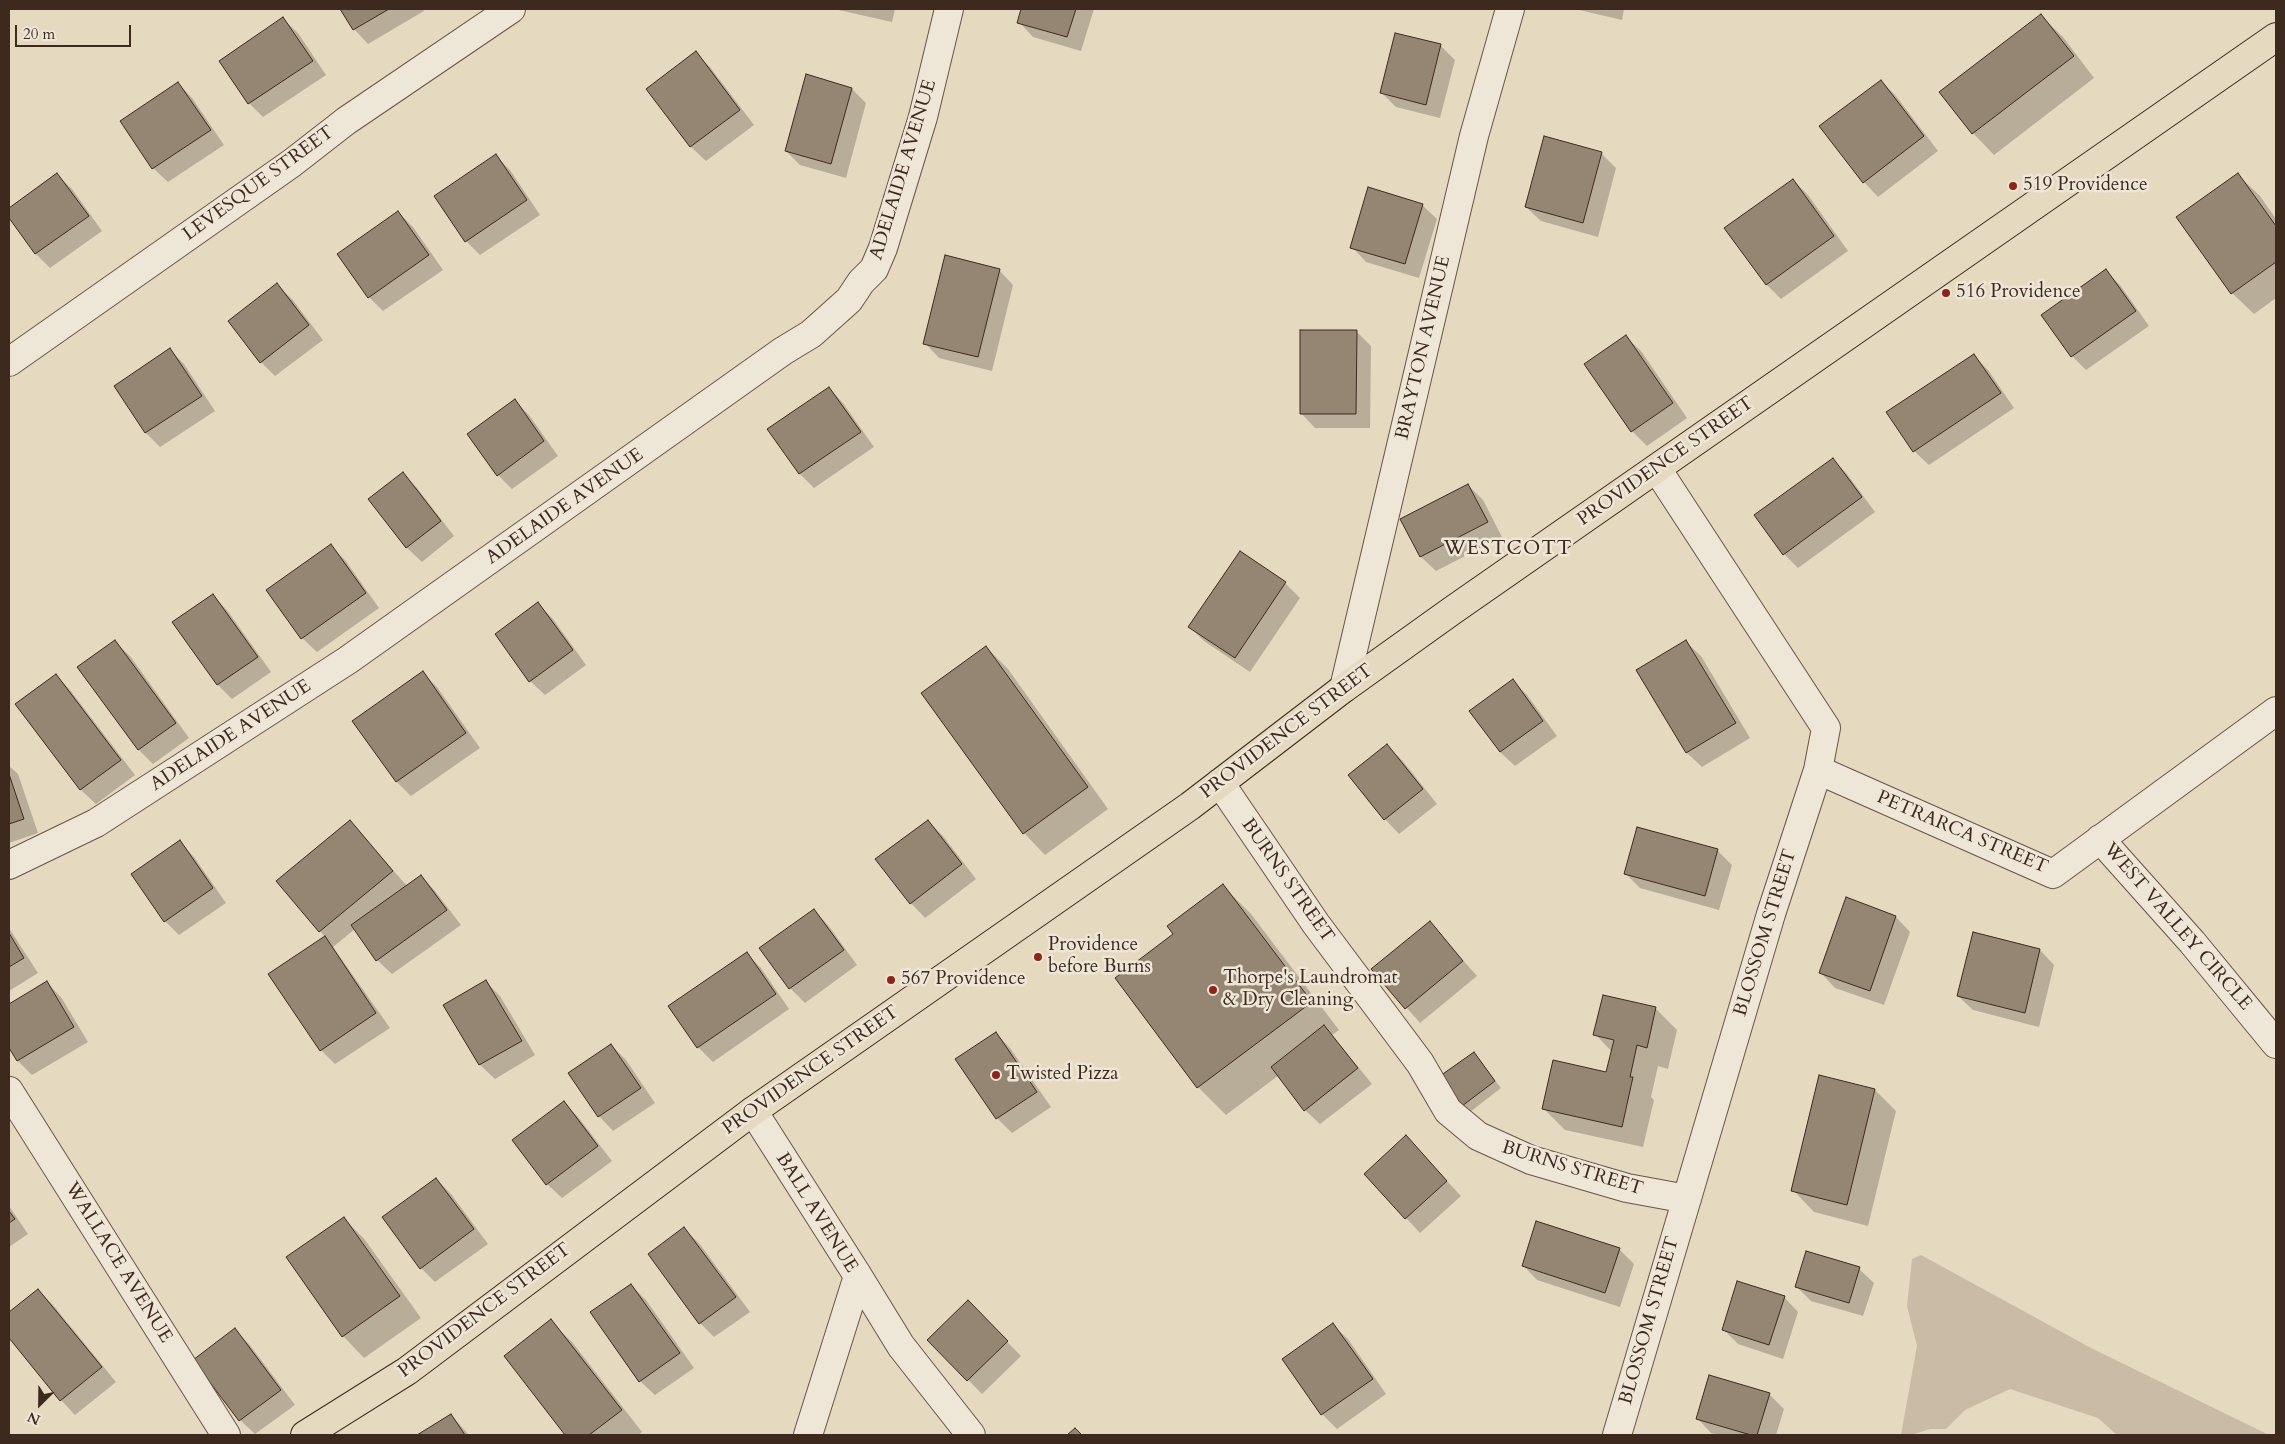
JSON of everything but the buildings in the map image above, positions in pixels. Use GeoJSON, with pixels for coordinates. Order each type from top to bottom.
{"type":"FeatureCollection","features":[{"type":"Feature","properties":{"kind":"main road","name":"PROVIDENCE STREET"},"geometry":{"type":"LineString","coordinates":[[305,1435],[407,1371],[753,1111],[1220,783],[1344,688],[2276,38]]}},
{"type":"Feature","properties":{"kind":"street","name":"LEVESQUE STREET"},"geometry":{"type":"LineString","coordinates":[[9,362],[292,163],[346,121],[511,9]]}},
{"type":"Feature","properties":{"kind":"street","name":"ADELAIDE AVENUE"},"geometry":{"type":"LineString","coordinates":[[9,865],[96,823],[348,660],[783,351],[811,334],[849,300],[860,282],[874,269],[884,248],[923,117],[949,9]]}},
{"type":"Feature","properties":{"kind":"street","name":"BRAYTON AVENUE"},"geometry":{"type":"LineString","coordinates":[[1344,688],[1474,136],[1510,9]]}},
{"type":"Feature","properties":{"kind":"street","name":"BLOSSOM STREET"},"geometry":{"type":"LineString","coordinates":[[1617,1435],[1771,914],[1818,770],[1826,728],[1657,469]]}},
{"type":"Feature","properties":{"kind":"street","name":"WEST VALLEY CIRCLE"},"geometry":{"type":"LineString","coordinates":[[2276,711],[2100,840],[2192,942],[2276,1044]]}},
{"type":"Feature","properties":{"kind":"street","name":"PETRARCA STREET"},"geometry":{"type":"LineString","coordinates":[[1818,770],[2053,874],[2100,840]]}},
{"type":"Feature","properties":{"kind":"street","name":"BURNS STREET"},"geometry":{"type":"LineString","coordinates":[[1220,783],[1316,924],[1420,1064],[1448,1111],[1478,1136],[1531,1160],[1627,1188],[1687,1199]]}},
{"type":"Feature","properties":{"kind":"street","name":"WALLACE AVENUE"},"geometry":{"type":"LineString","coordinates":[[9,1091],[226,1435]]}},
{"type":"Feature","properties":{"kind":"street","name":"BALL AVENUE"},"geometry":{"type":"LineString","coordinates":[[753,1111],[858,1276],[808,1435]]}},
{"type":"Feature","properties":{"kind":"street"},"geometry":{"type":"LineString","coordinates":[[858,1276],[901,1346],[971,1435]]}},
{"type":"Feature","properties":{"kind":"shaded area"},"geometry":{"type":"Polygon","coordinates":[[[1921,1255],[2091,1348],[2269,1435],[2117,1435],[2098,1418],[2010,1389],[1965,1410],[1946,1429],[1930,1429],[1911,1435],[1901,1435],[1917,1346],[1907,1306],[1912,1259],[1921,1255]]]}},
{"type":"Feature","properties":{"kind":"place","name":"519 Providence"},"geometry":{"type":"Point","coordinates":[2013,186]}},
{"type":"Feature","properties":{"kind":"place","name":"516 Providence"},"geometry":{"type":"Point","coordinates":[1946,293]}},
{"type":"Feature","properties":{"kind":"place","name":"Providence before Burns"},"geometry":{"type":"Point","coordinates":[1038,957]}},
{"type":"Feature","properties":{"kind":"place","name":"567 Providence"},"geometry":{"type":"Point","coordinates":[891,980]}},
{"type":"Feature","properties":{"kind":"place","name":"Thorpe's Laundromat & Dry Cleaning"},"geometry":{"type":"Point","coordinates":[1213,990]}},
{"type":"Feature","properties":{"kind":"place","name":"Twisted Pizza"},"geometry":{"type":"Point","coordinates":[996,1075]}},
{"type":"Feature","properties":{"kind":"district","name":"WESTCOTT"},"geometry":{"type":"Point","coordinates":[1508,549]}}]}
